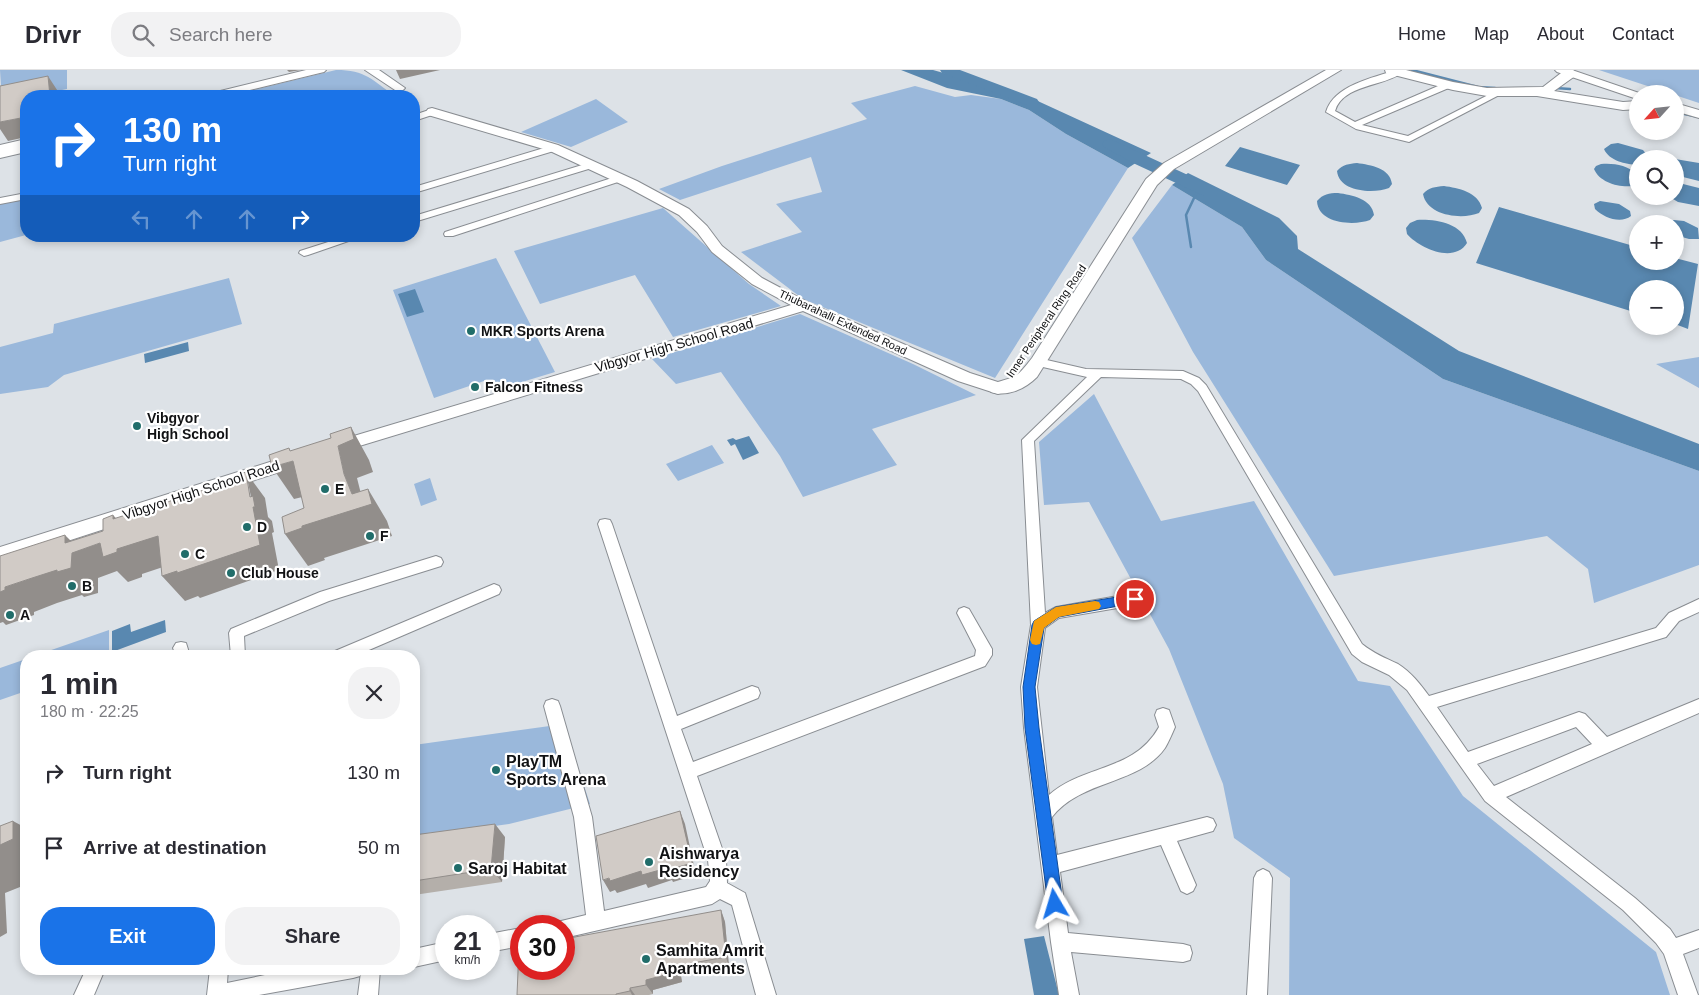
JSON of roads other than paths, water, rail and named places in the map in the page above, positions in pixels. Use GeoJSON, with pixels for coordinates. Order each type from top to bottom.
{"type":"FeatureCollection","features":[{"type":"Feature","properties":{"kind":"main road","name":"Inner Peripheral Ring Road"},"geometry":{"type":"LineString","coordinates":[[1011,382],[1146,180],[1166,164],[1321,70]]}},
{"type":"Feature","properties":{"kind":"main road","name":"Inner Peripheral Ring Road"},"geometry":{"type":"LineString","coordinates":[[1166,164],[1335,70]]}},
{"type":"Feature","properties":{"kind":"main road"},"geometry":{"type":"LineString","coordinates":[[1395,71],[1448,85],[1499,93],[1545,89],[1623,106],[1629,106]]}},
{"type":"Feature","properties":{"kind":"main road"},"geometry":{"type":"LineString","coordinates":[[1545,89],[1570,71]]}},
{"type":"Feature","properties":{"kind":"main road","name":"Inner Peripheral Ring Road"},"geometry":{"type":"LineString","coordinates":[[1011,382],[1038,362],[1146,180]]}},
{"type":"Feature","properties":{"kind":"street"},"geometry":{"type":"LineString","coordinates":[[237,90],[320,70]]}},
{"type":"Feature","properties":{"kind":"street"},"geometry":{"type":"LineString","coordinates":[[371,70],[399,88]]}},
{"type":"Feature","properties":{"kind":"street"},"geometry":{"type":"LineString","coordinates":[[1395,71],[1341,95],[1334,100],[1330,110],[1332,113],[1355,125],[1408,138],[1499,93]]}},
{"type":"Feature","properties":{"kind":"street"},"geometry":{"type":"LineString","coordinates":[[1570,71],[1629,90]]}},
{"type":"Feature","properties":{"kind":"street"},"geometry":{"type":"LineString","coordinates":[[1570,71],[1629,93]]}},
{"type":"Feature","properties":{"kind":"street"},"geometry":{"type":"LineString","coordinates":[[1355,125],[1448,85]]}},
{"type":"Feature","properties":{"kind":"street"},"geometry":{"type":"LineString","coordinates":[[1684,105],[1699,109]]}},
{"type":"Feature","properties":{"kind":"street"},"geometry":{"type":"LineString","coordinates":[[1684,110],[1699,114]]}},
{"type":"Feature","properties":{"kind":"street"},"geometry":{"type":"LineString","coordinates":[[420,116],[432,112]]}},
{"type":"Feature","properties":{"kind":"street","name":"Thubarahalli Extended Road"},"geometry":{"type":"LineString","coordinates":[[432,112],[554,148],[592,164],[684,212],[702,229],[717,249],[757,281],[804,306],[964,376],[1011,382]]}},
{"type":"Feature","properties":{"kind":"street"},"geometry":{"type":"LineString","coordinates":[[0,149],[20,144]]}},
{"type":"Feature","properties":{"kind":"street"},"geometry":{"type":"LineString","coordinates":[[420,188],[554,148]]}},
{"type":"Feature","properties":{"kind":"street"},"geometry":{"type":"LineString","coordinates":[[0,155],[20,150]]}},
{"type":"Feature","properties":{"kind":"street"},"geometry":{"type":"LineString","coordinates":[[420,217],[592,164]]}},
{"type":"Feature","properties":{"kind":"street"},"geometry":{"type":"LineString","coordinates":[[448,234],[618,179]]}},
{"type":"Feature","properties":{"kind":"street"},"geometry":{"type":"LineString","coordinates":[[0,201],[20,197]]}},
{"type":"Feature","properties":{"kind":"street"},"geometry":{"type":"LineString","coordinates":[[304,253],[339,242]]}},
{"type":"Feature","properties":{"kind":"street","name":"Vibgyor High School Road"},"geometry":{"type":"LineString","coordinates":[[0,554],[497,397],[804,306]]}},
{"type":"Feature","properties":{"kind":"street"},"geometry":{"type":"LineString","coordinates":[[1038,362],[1092,373],[1183,375],[1195,380],[1202,388],[1356,649],[1367,657],[1394,670],[1412,685],[1491,795],[1629,904],[1663,936],[1672,949],[1688,995]]}},
{"type":"Feature","properties":{"kind":"street"},"geometry":{"type":"LineString","coordinates":[[1069,995],[1060,942],[1032,728],[1029,687],[1038,625],[1028,440],[1092,373]]}},
{"type":"Feature","properties":{"kind":"street"},"geometry":{"type":"LineString","coordinates":[[575,927],[712,895],[719,882],[717,860],[605,524]]}},
{"type":"Feature","properties":{"kind":"street"},"geometry":{"type":"LineString","coordinates":[[237,650],[236,633],[325,596],[436,562]]}},
{"type":"Feature","properties":{"kind":"street"},"geometry":{"type":"LineString","coordinates":[[354,650],[494,590]]}},
{"type":"Feature","properties":{"kind":"street"},"geometry":{"type":"LineString","coordinates":[[1038,625],[1056,612],[1135,599]]}},
{"type":"Feature","properties":{"kind":"street"},"geometry":{"type":"LineString","coordinates":[[1425,704],[1661,633],[1674,617],[1683,611],[1699,605]]}},
{"type":"Feature","properties":{"kind":"street"},"geometry":{"type":"LineString","coordinates":[[687,772],[980,661],[984,655],[984,649],[964,613]]}},
{"type":"Feature","properties":{"kind":"street"},"geometry":{"type":"LineString","coordinates":[[672,725],[752,693]]}},
{"type":"Feature","properties":{"kind":"street"},"geometry":{"type":"LineString","coordinates":[[552,706],[583,817],[596,922]]}},
{"type":"Feature","properties":{"kind":"street"},"geometry":{"type":"LineString","coordinates":[[1491,795],[1699,706]]}},
{"type":"Feature","properties":{"kind":"street"},"geometry":{"type":"LineString","coordinates":[[1044,814],[1058,797],[1125,769],[1156,748],[1167,727],[1163,715]]}},
{"type":"Feature","properties":{"kind":"street"},"geometry":{"type":"LineString","coordinates":[[1465,761],[1579,718],[1605,746]]}},
{"type":"Feature","properties":{"kind":"street"},"geometry":{"type":"LineString","coordinates":[[1051,865],[1207,825]]}},
{"type":"Feature","properties":{"kind":"street"},"geometry":{"type":"LineString","coordinates":[[1166,836],[1187,886]]}},
{"type":"Feature","properties":{"kind":"street"},"geometry":{"type":"LineString","coordinates":[[1257,995],[1263,878]]}},
{"type":"Feature","properties":{"kind":"street"},"geometry":{"type":"LineString","coordinates":[[716,888],[739,899],[766,995]]}},
{"type":"Feature","properties":{"kind":"street"},"geometry":{"type":"LineString","coordinates":[[1672,949],[1699,939]]}},
{"type":"Feature","properties":{"kind":"street"},"geometry":{"type":"LineString","coordinates":[[1060,942],[1183,953]]}},
{"type":"Feature","properties":{"kind":"street"},"geometry":{"type":"LineString","coordinates":[[420,957],[435,953]]}},
{"type":"Feature","properties":{"kind":"street"},"geometry":{"type":"LineString","coordinates":[[84,995],[93,975]]}},
{"type":"Feature","properties":{"kind":"street"},"geometry":{"type":"LineString","coordinates":[[219,975],[217,995],[281,975]]}},
{"type":"Feature","properties":{"kind":"street"},"geometry":{"type":"LineString","coordinates":[[368,995],[370,975]]}},
{"type":"Feature","properties":{"kind":"waterway"},"geometry":{"type":"LineString","coordinates":[[947,70],[1032,102]]}},
{"type":"Feature","properties":{"kind":"waterway"},"geometry":{"type":"LineString","coordinates":[[1412,70],[1478,87],[1495,88]]}},
{"type":"Feature","properties":{"kind":"waterway"},"geometry":{"type":"LineString","coordinates":[[1555,88],[1570,89]]}},
{"type":"Feature","properties":{"kind":"waterway"},"geometry":{"type":"LineString","coordinates":[[1684,114],[1699,117]]}},
{"type":"Feature","properties":{"kind":"waterway"},"geometry":{"type":"LineString","coordinates":[[1110,144],[1139,160],[1210,192]]}},
{"type":"Feature","properties":{"kind":"waterway"},"geometry":{"type":"LineString","coordinates":[[1191,247],[1186,215],[1195,196]]}},
{"type":"Feature","properties":{"kind":"place","name":"MKR Sports Arena"},"geometry":{"type":"Point","coordinates":[471,331]}},
{"type":"Feature","properties":{"kind":"place","name":"Falcon Fitness"},"geometry":{"type":"Point","coordinates":[475,387]}},
{"type":"Feature","properties":{"kind":"place","name":"Vibgyor High School"},"geometry":{"type":"Point","coordinates":[137,426]}},
{"type":"Feature","properties":{"kind":"place","name":"E"},"geometry":{"type":"Point","coordinates":[325,489]}},
{"type":"Feature","properties":{"kind":"place","name":"D"},"geometry":{"type":"Point","coordinates":[247,527]}},
{"type":"Feature","properties":{"kind":"place","name":"F"},"geometry":{"type":"Point","coordinates":[370,536]}},
{"type":"Feature","properties":{"kind":"place","name":"C"},"geometry":{"type":"Point","coordinates":[185,554]}},
{"type":"Feature","properties":{"kind":"place","name":"Club House"},"geometry":{"type":"Point","coordinates":[231,573]}},
{"type":"Feature","properties":{"kind":"place","name":"B"},"geometry":{"type":"Point","coordinates":[72,586]}},
{"type":"Feature","properties":{"kind":"place","name":"A"},"geometry":{"type":"Point","coordinates":[10,615]}},
{"type":"Feature","properties":{"kind":"place","name":"PlayTM Sports Arena"},"geometry":{"type":"Point","coordinates":[496,770]}},
{"type":"Feature","properties":{"kind":"place","name":"Aishwarya Residency"},"geometry":{"type":"Point","coordinates":[649,862]}},
{"type":"Feature","properties":{"kind":"place","name":"Saroj Habitat"},"geometry":{"type":"Point","coordinates":[458,868]}},
{"type":"Feature","properties":{"kind":"place","name":"Samhita Amrit Apartments"},"geometry":{"type":"Point","coordinates":[646,959]}}]}
